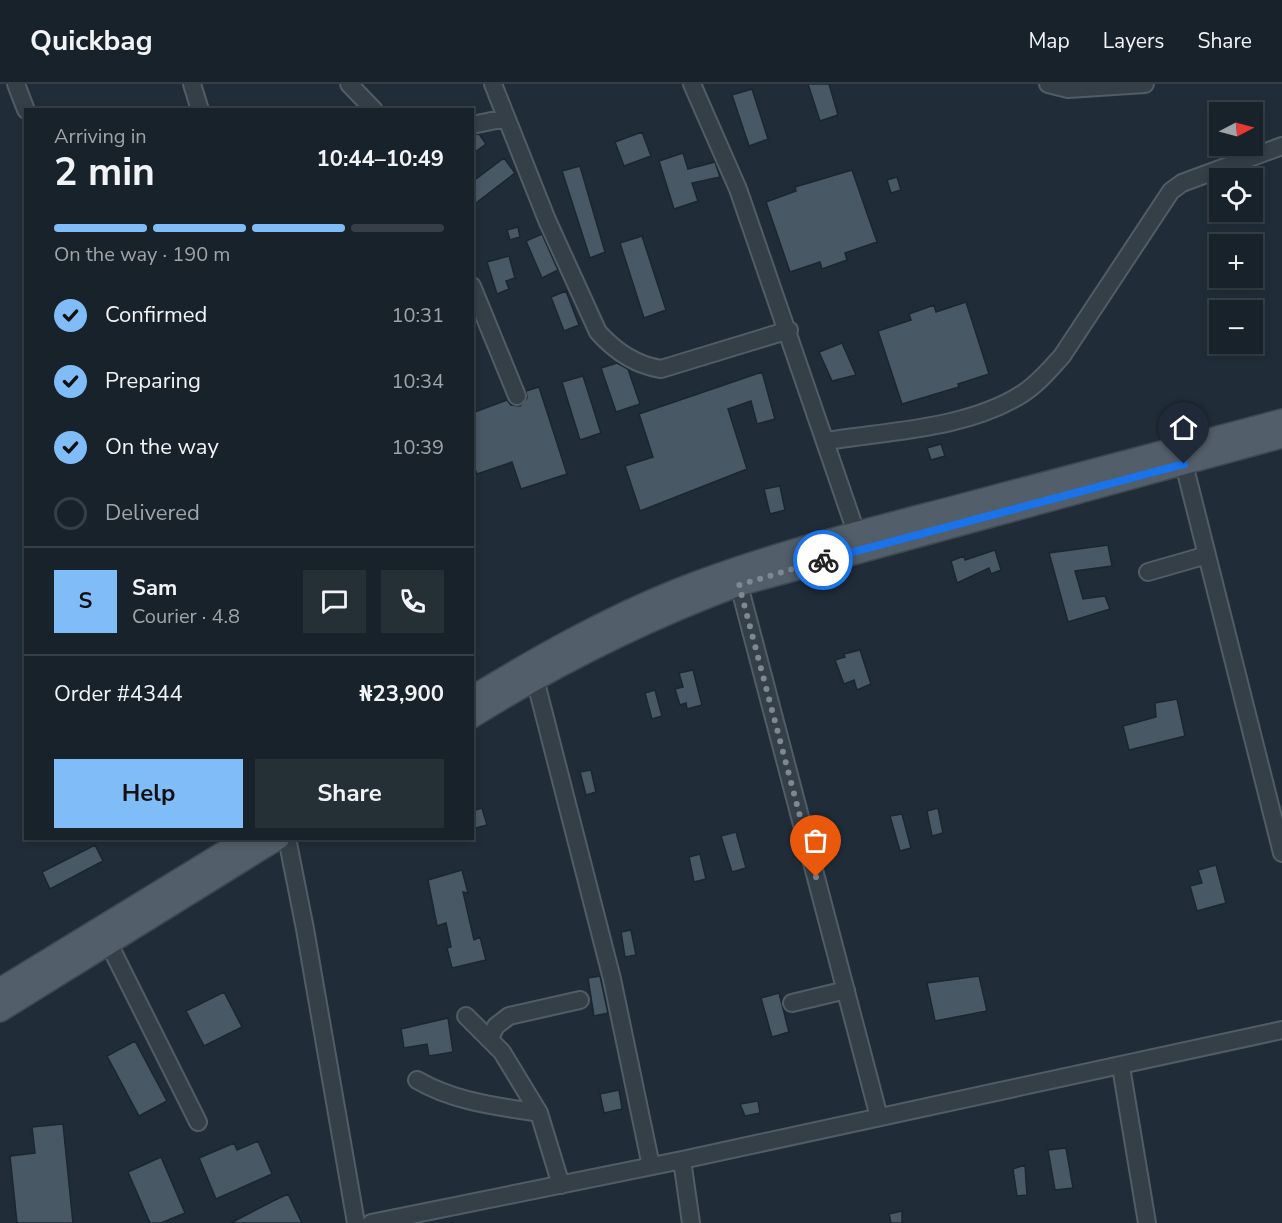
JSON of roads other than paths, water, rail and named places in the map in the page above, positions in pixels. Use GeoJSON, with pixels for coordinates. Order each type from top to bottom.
{"type":"FeatureCollection","features":[{"type":"Feature","properties":{"kind":"main road"},"geometry":{"type":"LineString","coordinates":[[474,696],[557,647],[676,590],[734,569],[856,532],[1282,420]]}},
{"type":"Feature","properties":{"kind":"main road"},"geometry":{"type":"LineString","coordinates":[[474,716],[535,679],[628,631],[739,585],[1282,437]]}},
{"type":"Feature","properties":{"kind":"main road"},"geometry":{"type":"LineString","coordinates":[[0,989],[244,840]]}},
{"type":"Feature","properties":{"kind":"main road"},"geometry":{"type":"LineString","coordinates":[[0,1011],[276,840]]}},
{"type":"Feature","properties":{"kind":"street"},"geometry":{"type":"LineString","coordinates":[[16,84],[25,108]]}},
{"type":"Feature","properties":{"kind":"street"},"geometry":{"type":"LineString","coordinates":[[192,84],[199,108]]}},
{"type":"Feature","properties":{"kind":"street"},"geometry":{"type":"LineString","coordinates":[[493,84],[575,281],[598,332],[610,346],[643,366],[661,369],[789,330]]}},
{"type":"Feature","properties":{"kind":"street"},"geometry":{"type":"LineString","coordinates":[[693,84],[738,189],[789,330],[856,532]]}},
{"type":"Feature","properties":{"kind":"street"},"geometry":{"type":"LineString","coordinates":[[1048,84],[1068,88],[1093,88],[1145,84]]}},
{"type":"Feature","properties":{"kind":"street"},"geometry":{"type":"LineString","coordinates":[[357,97],[371,108]]}},
{"type":"Feature","properties":{"kind":"street"},"geometry":{"type":"LineString","coordinates":[[474,125],[506,118]]}},
{"type":"Feature","properties":{"kind":"street"},"geometry":{"type":"LineString","coordinates":[[825,441],[964,417],[1022,394],[1041,380],[1062,356],[1171,190],[1182,183],[1282,146]]}},
{"type":"Feature","properties":{"kind":"street"},"geometry":{"type":"LineString","coordinates":[[474,291],[517,396]]}},
{"type":"Feature","properties":{"kind":"street"},"geometry":{"type":"LineString","coordinates":[[1184,464],[1282,854]]}},
{"type":"Feature","properties":{"kind":"street"},"geometry":{"type":"LineString","coordinates":[[1148,572],[1207,555]]}},
{"type":"Feature","properties":{"kind":"street"},"geometry":{"type":"LineString","coordinates":[[739,585],[879,1117]]}},
{"type":"Feature","properties":{"kind":"street"},"geometry":{"type":"LineString","coordinates":[[535,679],[612,978],[651,1166]]}},
{"type":"Feature","properties":{"kind":"street"},"geometry":{"type":"LineString","coordinates":[[287,840],[356,1223]]}},
{"type":"Feature","properties":{"kind":"street"},"geometry":{"type":"LineString","coordinates":[[109,944],[198,1122]]}},
{"type":"Feature","properties":{"kind":"street"},"geometry":{"type":"LineString","coordinates":[[792,1003],[846,990]]}},
{"type":"Feature","properties":{"kind":"street"},"geometry":{"type":"LineString","coordinates":[[490,1038],[496,1026],[509,1016],[580,1000]]}},
{"type":"Feature","properties":{"kind":"street"},"geometry":{"type":"LineString","coordinates":[[466,1016],[502,1052],[539,1113],[561,1185]]}},
{"type":"Feature","properties":{"kind":"street"},"geometry":{"type":"LineString","coordinates":[[371,1223],[1121,1067],[1282,1030]]}},
{"type":"Feature","properties":{"kind":"street"},"geometry":{"type":"LineString","coordinates":[[1121,1067],[1148,1223]]}},
{"type":"Feature","properties":{"kind":"street"},"geometry":{"type":"LineString","coordinates":[[417,1080],[444,1094],[474,1103],[539,1113]]}},
{"type":"Feature","properties":{"kind":"street"},"geometry":{"type":"LineString","coordinates":[[682,1160],[691,1223]]}}]}
